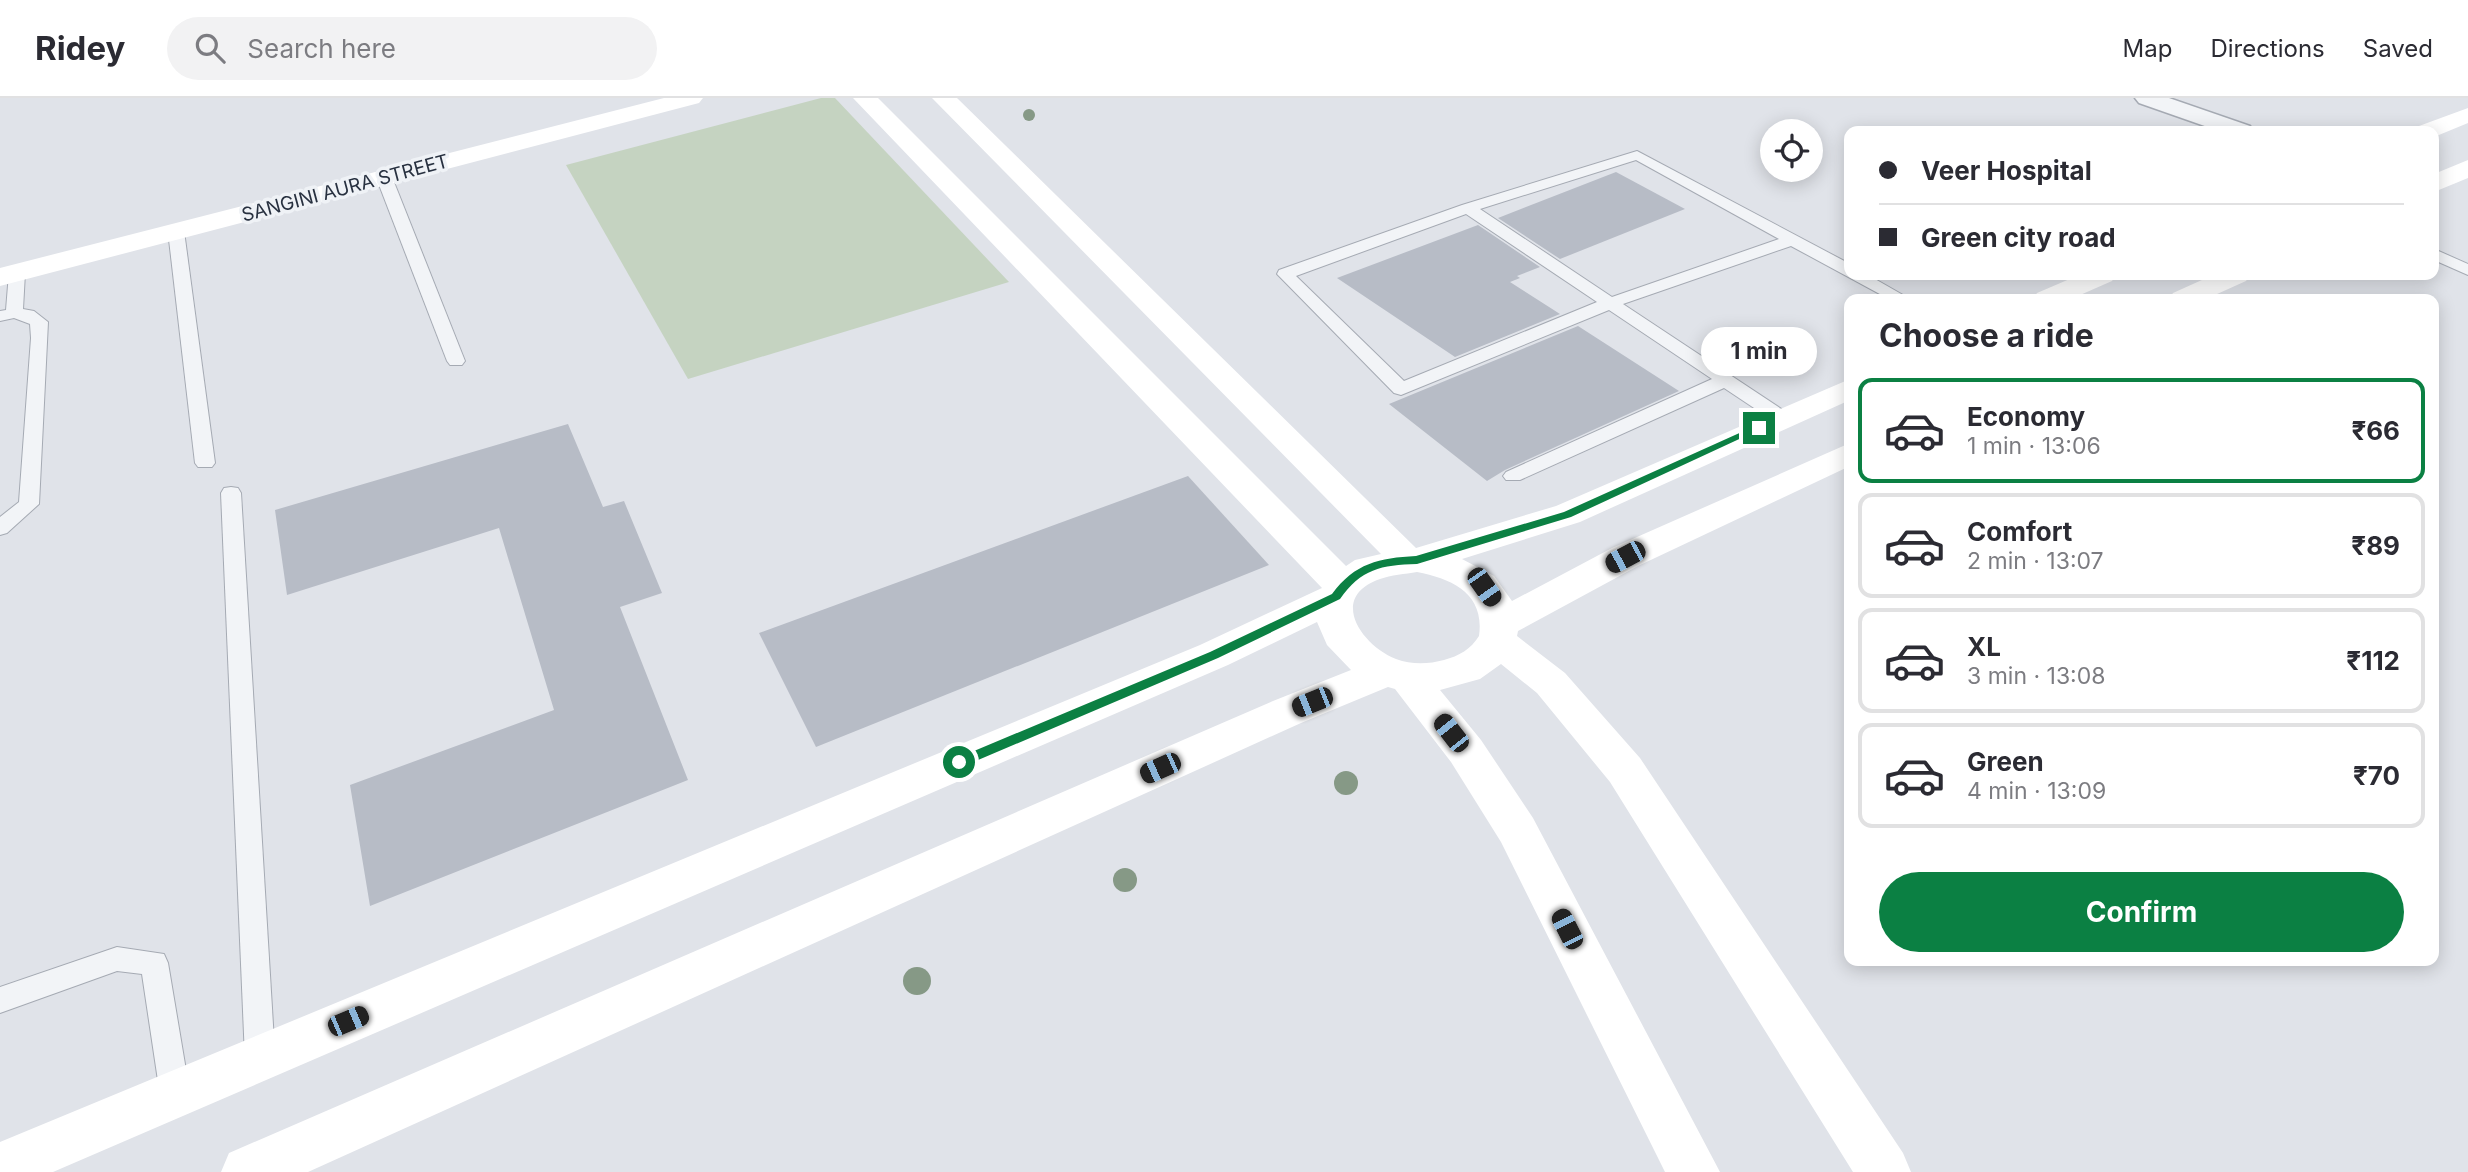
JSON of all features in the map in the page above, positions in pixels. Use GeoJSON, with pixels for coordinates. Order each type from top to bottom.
{"type":"FeatureCollection","features":[{"type":"Feature","properties":{"kind":"street","name":"SANGINI AURA STREET"},"geometry":{"type":"LineString","coordinates":[[8,275],[691,98]]}},
{"type":"Feature","properties":{"kind":"street"},"geometry":{"type":"LineString","coordinates":[[865,98],[1339,591]]}},
{"type":"Feature","properties":{"kind":"street"},"geometry":{"type":"LineString","coordinates":[[944,98],[1412,560],[1443,565],[1466,574],[1484,587],[1496,604],[1499,632],[1551,683],[1625,770],[1884,1172]]}},
{"type":"Feature","properties":{"kind":"street"},"geometry":{"type":"LineString","coordinates":[[2147,98],[2227,126]]}},
{"type":"Feature","properties":{"kind":"street"},"geometry":{"type":"LineString","coordinates":[[2439,127],[2468,115]]}},
{"type":"Feature","properties":{"kind":"street"},"geometry":{"type":"LineString","coordinates":[[2058,294],[2091,280]]}},
{"type":"Feature","properties":{"kind":"street"},"geometry":{"type":"LineString","coordinates":[[2194,294],[2225,280]]}},
{"type":"Feature","properties":{"kind":"street"},"geometry":{"type":"LineString","coordinates":[[0,1168],[1214,655],[1339,591],[1368,568],[1412,560],[1568,514],[1844,391]]}},
{"type":"Feature","properties":{"kind":"street"},"geometry":{"type":"LineString","coordinates":[[1339,591],[1332,616],[1338,636],[1354,654],[1378,669],[1398,674],[1438,676],[1465,669],[1485,657],[1499,632],[1625,557],[1844,456]]}},
{"type":"Feature","properties":{"kind":"street"},"geometry":{"type":"LineString","coordinates":[[248,1172],[1287,712],[1398,674]]}},
{"type":"Feature","properties":{"kind":"street"},"geometry":{"type":"LineString","coordinates":[[1398,674],[1466,751],[1517,831],[1693,1172]]}},
{"type":"Feature","properties":{"kind":"lane"},"geometry":{"type":"LineString","coordinates":[[1792,240],[1610,303],[1401,388],[1285,274],[1468,208],[1637,155],[1844,268]]}},
{"type":"Feature","properties":{"kind":"lane"},"geometry":{"type":"LineString","coordinates":[[384,177],[456,360]]}},
{"type":"Feature","properties":{"kind":"lane"},"geometry":{"type":"LineString","coordinates":[[1468,208],[1782,418]]}},
{"type":"Feature","properties":{"kind":"lane"},"geometry":{"type":"LineString","coordinates":[[176,232],[205,463]]}},
{"type":"Feature","properties":{"kind":"lane"},"geometry":{"type":"LineString","coordinates":[[2439,256],[2468,270]]}},
{"type":"Feature","properties":{"kind":"lane"},"geometry":{"type":"LineString","coordinates":[[0,528],[29,504],[38,366],[39,322],[28,315],[7,315],[8,275]]}},
{"type":"Feature","properties":{"kind":"lane"},"geometry":{"type":"LineString","coordinates":[[1865,280],[1892,294]]}},
{"type":"Feature","properties":{"kind":"lane"},"geometry":{"type":"LineString","coordinates":[[1513,476],[1726,380]]}},
{"type":"Feature","properties":{"kind":"lane"},"geometry":{"type":"LineString","coordinates":[[230,492],[260,1058]]}},
{"type":"Feature","properties":{"kind":"lane"},"geometry":{"type":"LineString","coordinates":[[0,1000],[117,959],[154,963],[175,1094]]}},
{"type":"Feature","properties":{"kind":"green space"},"geometry":{"type":"Polygon","coordinates":[[[821,98],[835,98],[1009,282],[688,379],[566,165],[821,98]]]}},
{"type":"Feature","properties":{"kind":"building"},"geometry":{"type":"Polygon","coordinates":[[[1616,172],[1685,209],[1560,259],[1498,218],[1616,172]]]}},
{"type":"Feature","properties":{"kind":"building"},"geometry":{"type":"Polygon","coordinates":[[[1478,225],[1540,267],[1517,276],[1520,278],[1510,282],[1560,314],[1455,357],[1337,278],[1478,225]]]}},
{"type":"Feature","properties":{"kind":"building"},"geometry":{"type":"Polygon","coordinates":[[[1578,326],[1679,391],[1505,470],[1487,481],[1389,404],[1578,326]]]}},
{"type":"Feature","properties":{"kind":"building"},"geometry":{"type":"Polygon","coordinates":[[[568,424],[603,507],[624,501],[662,593],[620,607],[688,780],[370,906],[350,785],[554,710],[499,528],[287,595],[275,510],[568,424]]]}},
{"type":"Feature","properties":{"kind":"building"},"geometry":{"type":"Polygon","coordinates":[[[1188,476],[1269,565],[816,747],[759,633],[1188,476]]]}},
{"type":"Feature","properties":{"kind":"route"},"geometry":{"type":"LineString","coordinates":[[959,762],[1214,655],[1336,597],[1348,579],[1368,568],[1392,561],[1417,560],[1568,514],[1759,428]]}}]}
